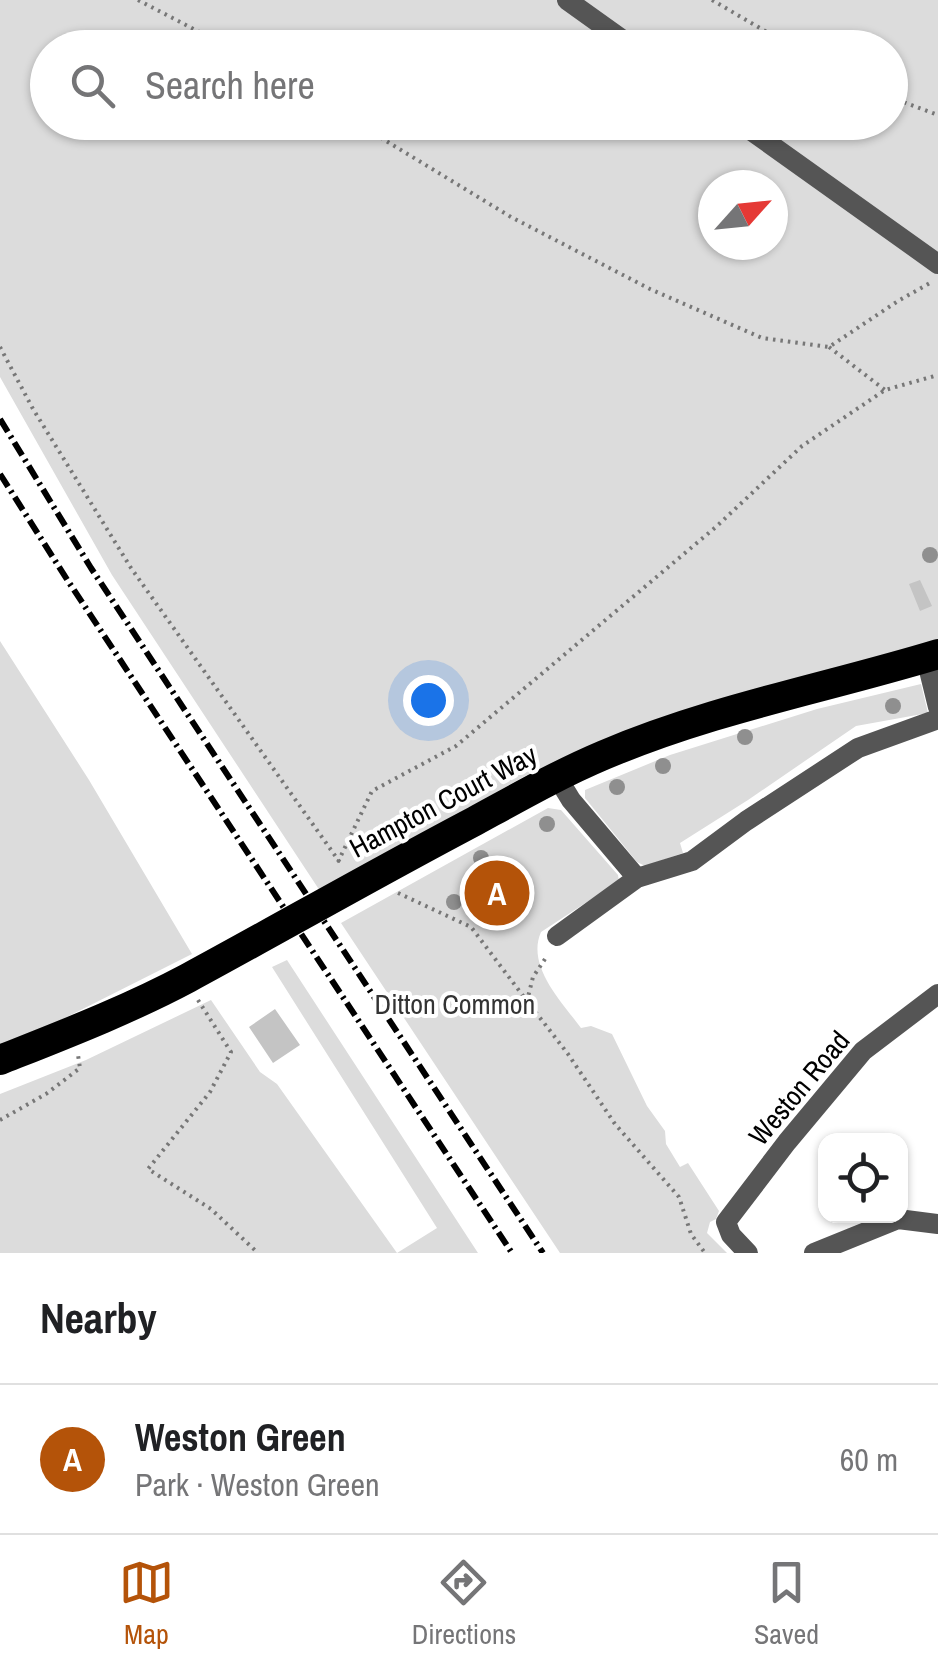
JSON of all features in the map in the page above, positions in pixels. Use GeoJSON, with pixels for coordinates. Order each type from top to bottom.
{"type":"FeatureCollection","features":[{"type":"Feature","properties":{"kind":"highway","name":"Hampton Court Way"},"geometry":{"type":"LineString","coordinates":[[0,1060],[185,979],[557,777],[650,736],[732,709],[932,656]]}},
{"type":"Feature","properties":{"kind":"street"},"geometry":{"type":"LineString","coordinates":[[567,0],[609,30]]}},
{"type":"Feature","properties":{"kind":"street"},"geometry":{"type":"LineString","coordinates":[[764,140],[938,264]]}},
{"type":"Feature","properties":{"kind":"street"},"geometry":{"type":"LineString","coordinates":[[932,656],[938,707]]}},
{"type":"Feature","properties":{"kind":"street"},"geometry":{"type":"LineString","coordinates":[[557,936],[636,878],[692,861],[858,748],[938,719]]}},
{"type":"Feature","properties":{"kind":"street"},"geometry":{"type":"LineString","coordinates":[[557,777],[571,800],[636,878]]}},
{"type":"Feature","properties":{"kind":"street","name":"Weston Road"},"geometry":{"type":"LineString","coordinates":[[748,1253],[731,1235],[726,1222],[862,1051],[938,994]]}},
{"type":"Feature","properties":{"kind":"street"},"geometry":{"type":"LineString","coordinates":[[814,1253],[898,1218],[938,1224]]}},
{"type":"Feature","properties":{"kind":"path"},"geometry":{"type":"LineString","coordinates":[[138,0],[196,30]]}},
{"type":"Feature","properties":{"kind":"path"},"geometry":{"type":"LineString","coordinates":[[712,0],[763,30]]}},
{"type":"Feature","properties":{"kind":"path"},"geometry":{"type":"LineString","coordinates":[[908,104],[938,116]]}},
{"type":"Feature","properties":{"kind":"path"},"geometry":{"type":"LineString","coordinates":[[384,140],[511,217],[650,289],[762,338],[829,348],[884,390]]}},
{"type":"Feature","properties":{"kind":"path"},"geometry":{"type":"LineString","coordinates":[[829,348],[938,278]]}},
{"type":"Feature","properties":{"kind":"path"},"geometry":{"type":"LineString","coordinates":[[0,347],[131,568],[338,862],[471,927],[568,1054],[615,1124],[679,1197],[690,1234],[705,1253]]}},
{"type":"Feature","properties":{"kind":"path"},"geometry":{"type":"LineString","coordinates":[[338,862],[372,791],[456,746],[717,526],[802,446],[884,390],[938,376]]}},
{"type":"Feature","properties":{"kind":"path"},"geometry":{"type":"LineString","coordinates":[[526,1000],[533,977],[545,959]]}},
{"type":"Feature","properties":{"kind":"path"},"geometry":{"type":"LineString","coordinates":[[185,979],[231,1052],[210,1092],[148,1169],[210,1208],[258,1253]]}},
{"type":"Feature","properties":{"kind":"path"},"geometry":{"type":"LineString","coordinates":[[0,1120],[46,1094],[80,1068],[74,1030]]}},
{"type":"Feature","properties":{"kind":"green space"},"geometry":{"type":"Polygon","coordinates":[[[0,0],[938,0],[938,641],[650,723],[525,776],[320,891],[112,575],[0,377],[0,0]]]}},
{"type":"Feature","properties":{"kind":"green space"},"geometry":{"type":"Polygon","coordinates":[[[0,641],[89,780],[192,954],[41,1030],[0,1046],[0,641]]]}},
{"type":"Feature","properties":{"kind":"green space"},"geometry":{"type":"Polygon","coordinates":[[[921,684],[928,713],[856,726],[680,843],[683,853],[645,866],[637,862],[585,798],[585,790],[670,755],[817,709],[921,684]]]}},
{"type":"Feature","properties":{"kind":"green space","name":"Ditton Common"},"geometry":{"type":"Polygon","coordinates":[[[548,808],[561,810],[618,875],[619,881],[541,932],[538,958],[542,970],[581,1028],[591,1026],[612,1034],[647,1106],[665,1131],[666,1144],[680,1167],[688,1163],[719,1211],[707,1233],[727,1253],[560,1253],[341,923],[548,808]]]}},
{"type":"Feature","properties":{"kind":"green space"},"geometry":{"type":"Polygon","coordinates":[[[287,960],[478,1253],[397,1253],[437,1228],[272,967],[287,960]]]}},
{"type":"Feature","properties":{"kind":"green space"},"geometry":{"type":"Polygon","coordinates":[[[211,1000],[260,1072],[277,1084],[397,1253],[0,1253],[0,1094],[86,1060],[211,1000]]]}},
{"type":"Feature","properties":{"kind":"building"},"geometry":{"type":"Polygon","coordinates":[[[920,580],[932,606],[920,611],[909,584],[920,580]]]}},
{"type":"Feature","properties":{"kind":"building"},"geometry":{"type":"Polygon","coordinates":[[[275,1009],[300,1045],[273,1063],[249,1027],[275,1009]]]}},
{"type":"Feature","properties":{"kind":"railway"},"geometry":{"type":"LineString","coordinates":[[0,419],[91,568],[543,1253]]}},
{"type":"Feature","properties":{"kind":"railway"},"geometry":{"type":"LineString","coordinates":[[0,474],[512,1253]]}},
{"type":"Feature","properties":{"kind":"place","name":"Weston Green"},"geometry":{"type":"Point","coordinates":[497,893]}}]}
